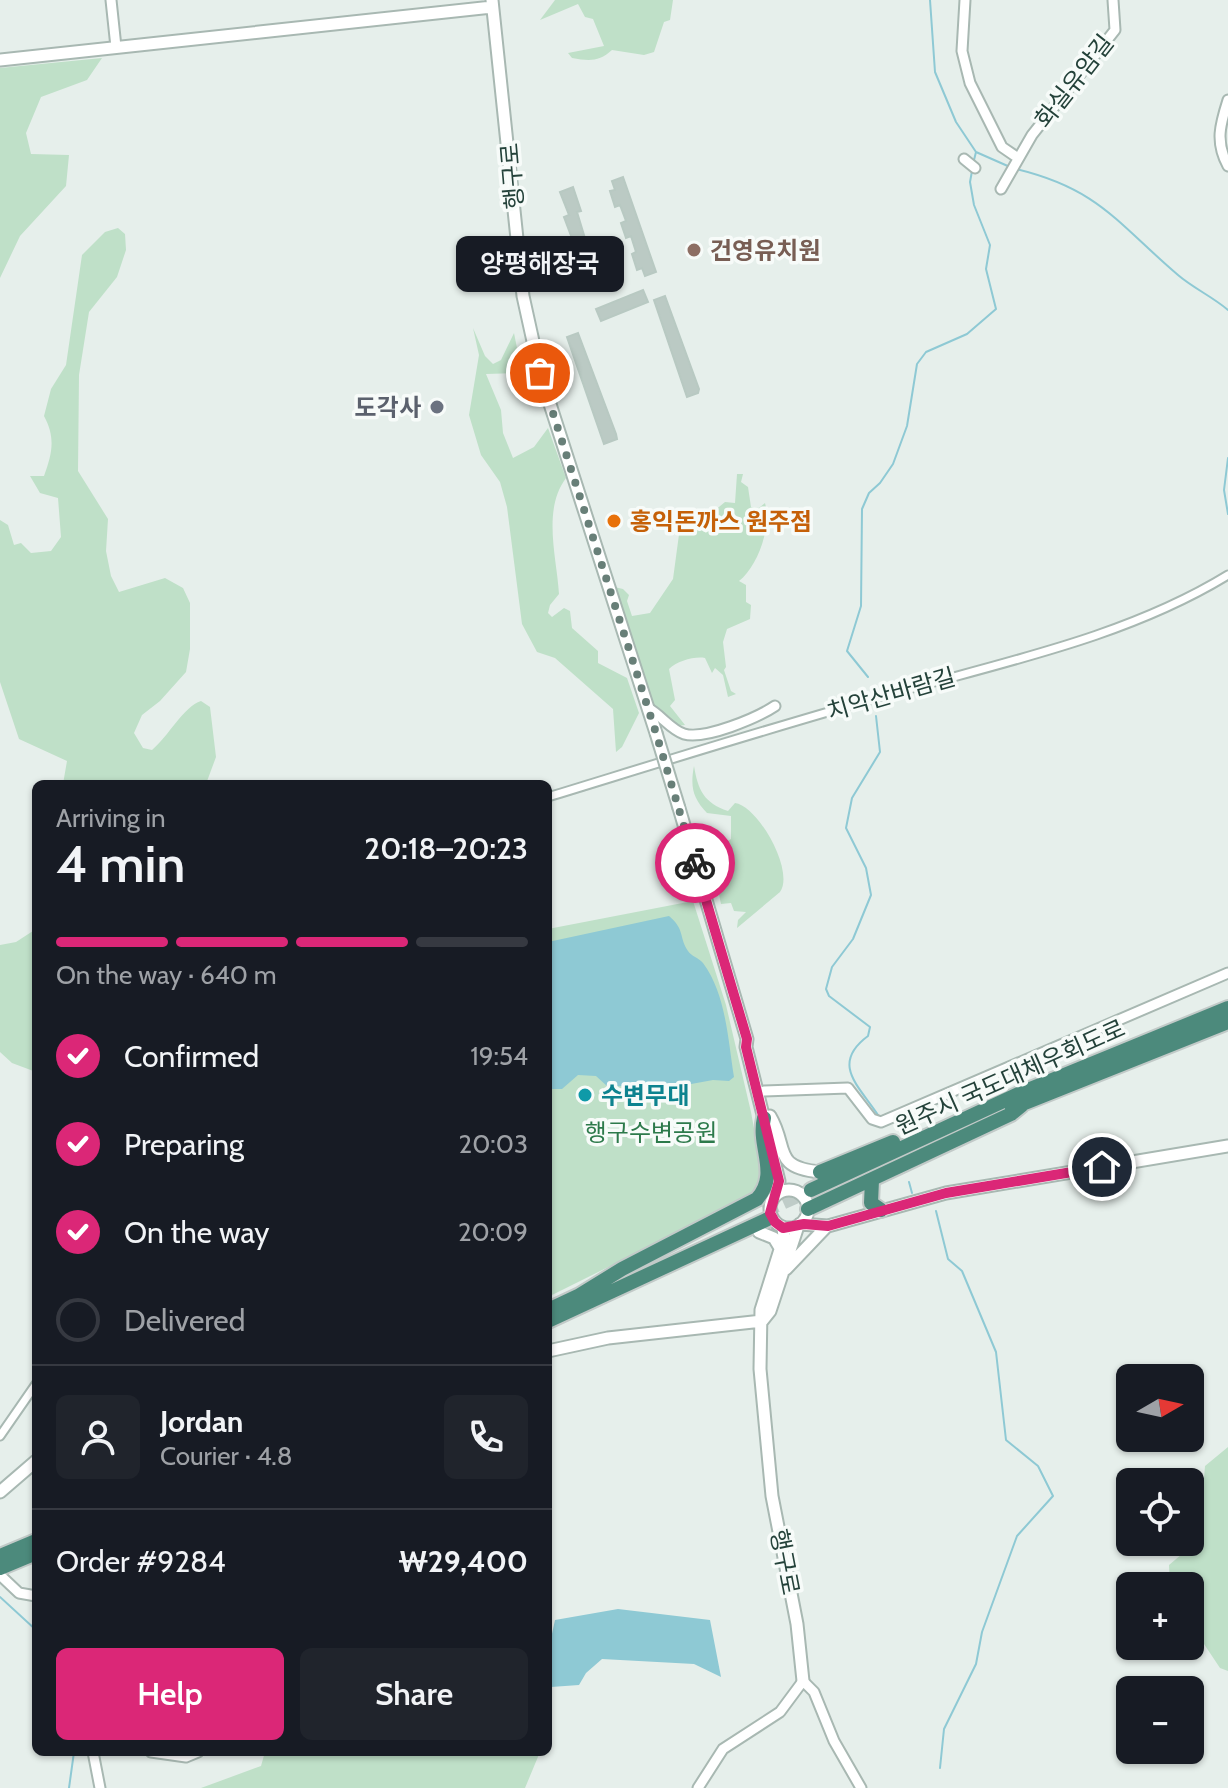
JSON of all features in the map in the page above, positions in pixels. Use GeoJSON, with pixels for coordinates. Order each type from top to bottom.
{"type":"FeatureCollection","features":[{"type":"Feature","properties":{"kind":"highway","name":"원주시 국도대체우회도로"},"geometry":{"type":"LineString","coordinates":[[1024,1097],[1228,1008]]}},
{"type":"Feature","properties":{"kind":"highway"},"geometry":{"type":"LineString","coordinates":[[806,1210],[1024,1097],[1228,1022]]}},
{"type":"Feature","properties":{"kind":"highway"},"geometry":{"type":"LineString","coordinates":[[820,1172],[1003,1095],[1024,1097]]}},
{"type":"Feature","properties":{"kind":"highway"},"geometry":{"type":"LineString","coordinates":[[806,1210],[1011,1114],[1024,1097]]}},
{"type":"Feature","properties":{"kind":"highway"},"geometry":{"type":"LineString","coordinates":[[552,1318],[577,1302],[771,1211],[764,1191],[769,1176],[762,1127],[767,1117]]}},
{"type":"Feature","properties":{"kind":"highway"},"geometry":{"type":"LineString","coordinates":[[872,1180],[871,1203],[881,1210]]}},
{"type":"Feature","properties":{"kind":"highway"},"geometry":{"type":"LineString","coordinates":[[552,1309],[634,1289],[759,1232]]}},
{"type":"Feature","properties":{"kind":"highway"},"geometry":{"type":"LineString","coordinates":[[0,1556],[32,1543]]}},
{"type":"Feature","properties":{"kind":"highway"},"geometry":{"type":"LineString","coordinates":[[0,1568],[32,1555]]}},
{"type":"Feature","properties":{"kind":"street"},"geometry":{"type":"LineString","coordinates":[[111,0],[116,47]]}},
{"type":"Feature","properties":{"kind":"street"},"geometry":{"type":"LineString","coordinates":[[965,0],[962,51],[970,83],[1002,147],[1018,158]]}},
{"type":"Feature","properties":{"kind":"street","name":"화실유암길"},"geometry":{"type":"LineString","coordinates":[[1002,186],[1032,135],[1115,30],[1113,0]]}},
{"type":"Feature","properties":{"kind":"street"},"geometry":{"type":"LineString","coordinates":[[0,60],[492,4]]}},
{"type":"Feature","properties":{"kind":"street","name":"행구로"},"geometry":{"type":"LineString","coordinates":[[492,4],[505,102],[523,296],[537,362],[679,808],[747,1039],[746,1047],[785,1182],[804,1198],[806,1210]]}},
{"type":"Feature","properties":{"kind":"street"},"geometry":{"type":"LineString","coordinates":[[1228,100],[1218,132],[1220,149],[1228,166]]}},
{"type":"Feature","properties":{"kind":"street"},"geometry":{"type":"LineString","coordinates":[[964,159],[975,168]]}},
{"type":"Feature","properties":{"kind":"street","name":"치악산바람길"},"geometry":{"type":"LineString","coordinates":[[552,796],[820,714],[1071,643],[1193,597],[1228,575]]}},
{"type":"Feature","properties":{"kind":"street"},"geometry":{"type":"LineString","coordinates":[[648,708],[686,735],[703,735],[775,706]]}},
{"type":"Feature","properties":{"kind":"street"},"geometry":{"type":"LineString","coordinates":[[764,1091],[848,1088],[872,1119],[881,1122],[1228,973]]}},
{"type":"Feature","properties":{"kind":"street","name":"행구로"},"geometry":{"type":"LineString","coordinates":[[747,1039],[753,1045],[767,1117]]}},
{"type":"Feature","properties":{"kind":"street"},"geometry":{"type":"LineString","coordinates":[[767,1117],[785,1160],[801,1170],[820,1172]]}},
{"type":"Feature","properties":{"kind":"street"},"geometry":{"type":"LineString","coordinates":[[781,1274],[828,1226],[881,1210],[946,1193],[1228,1146]]}},
{"type":"Feature","properties":{"kind":"street"},"geometry":{"type":"LineString","coordinates":[[780,1248],[774,1238],[759,1232],[771,1211],[820,1172]]}},
{"type":"Feature","properties":{"kind":"street"},"geometry":{"type":"LineString","coordinates":[[771,1211],[806,1210],[828,1226]]}},
{"type":"Feature","properties":{"kind":"street"},"geometry":{"type":"LineString","coordinates":[[552,1350],[608,1338],[762,1321],[770,1311],[806,1210]]}},
{"type":"Feature","properties":{"kind":"street"},"geometry":{"type":"LineString","coordinates":[[762,1321],[761,1310],[784,1237],[771,1211]]}},
{"type":"Feature","properties":{"kind":"street","name":"행구로"},"geometry":{"type":"LineString","coordinates":[[762,1321],[760,1369],[772,1496],[797,1624],[803,1681],[814,1692],[834,1741],[861,1788]]}},
{"type":"Feature","properties":{"kind":"street"},"geometry":{"type":"LineString","coordinates":[[0,1436],[32,1390]]}},
{"type":"Feature","properties":{"kind":"street"},"geometry":{"type":"LineString","coordinates":[[0,1492],[32,1464]]}},
{"type":"Feature","properties":{"kind":"street"},"geometry":{"type":"LineString","coordinates":[[0,1575],[19,1593],[32,1595]]}},
{"type":"Feature","properties":{"kind":"street"},"geometry":{"type":"LineString","coordinates":[[698,1788],[723,1749],[780,1712],[803,1681]]}},
{"type":"Feature","properties":{"kind":"street"},"geometry":{"type":"LineString","coordinates":[[94,1756],[100,1788]]}},
{"type":"Feature","properties":{"kind":"green space"},"geometry":{"type":"Polygon","coordinates":[[[555,0],[673,0],[670,20],[664,22],[654,52],[644,55],[612,50],[603,57],[589,60],[572,58],[568,53],[604,46],[593,19],[585,17],[578,4],[540,20],[555,0]]]}},
{"type":"Feature","properties":{"kind":"green space"},"geometry":{"type":"Polygon","coordinates":[[[102,58],[87,80],[41,97],[26,133],[31,154],[69,155],[66,186],[20,236],[0,278],[0,68],[102,58]]]}},
{"type":"Feature","properties":{"kind":"green space"},"geometry":{"type":"Polygon","coordinates":[[[118,228],[125,234],[126,250],[117,277],[89,312],[79,375],[78,471],[108,519],[106,551],[111,576],[119,592],[165,578],[183,588],[190,603],[190,649],[186,672],[160,701],[142,715],[134,733],[143,748],[152,750],[182,715],[201,701],[210,707],[216,757],[207,780],[64,780],[67,761],[19,739],[0,682],[0,520],[8,525],[14,545],[21,543],[31,553],[51,551],[61,537],[58,498],[40,493],[30,476],[44,476],[49,460],[52,446],[44,416],[51,389],[66,365],[82,255],[105,232],[118,228]]]}},
{"type":"Feature","properties":{"kind":"green space"},"geometry":{"type":"Polygon","coordinates":[[[473,328],[485,356],[493,364],[501,360],[514,333],[522,373],[486,374],[501,410],[503,433],[513,458],[534,447],[548,428],[566,478],[554,505],[553,519],[559,594],[548,613],[552,617],[564,608],[570,611],[572,628],[598,651],[598,663],[627,678],[639,713],[622,747],[616,752],[613,709],[555,658],[537,652],[522,624],[507,507],[500,482],[481,455],[469,415],[479,355],[473,328]]]}},
{"type":"Feature","properties":{"kind":"green space"},"geometry":{"type":"Polygon","coordinates":[[[737,474],[743,474],[741,482],[748,487],[751,507],[759,508],[765,503],[767,523],[757,556],[739,581],[746,585],[746,602],[751,605],[750,619],[727,629],[723,642],[724,670],[731,691],[736,694],[728,697],[723,675],[715,668],[712,673],[705,658],[691,658],[677,664],[669,669],[675,700],[670,706],[685,725],[677,726],[650,706],[610,586],[623,589],[629,595],[627,601],[632,616],[650,613],[673,579],[680,527],[708,516],[725,502],[735,503],[737,474]]]}},
{"type":"Feature","properties":{"kind":"green space"},"geometry":{"type":"Polygon","coordinates":[[[694,766],[700,789],[708,800],[728,811],[735,803],[754,815],[772,841],[783,870],[780,892],[737,928],[738,920],[746,912],[734,911],[731,903],[721,904],[714,870],[728,864],[726,842],[731,839],[731,816],[707,813],[702,808],[694,792],[694,766]]]}},
{"type":"Feature","properties":{"kind":"green space","name":"행구수변공원"},"geometry":{"type":"Polygon","coordinates":[[[693,901],[726,1005],[762,1172],[755,1194],[552,1295],[552,928],[693,901]]]}},
{"type":"Feature","properties":{"kind":"green space"},"geometry":{"type":"Polygon","coordinates":[[[32,932],[32,1070],[12,1063],[0,1052],[0,945],[16,942],[32,932]]]}},
{"type":"Feature","properties":{"kind":"green space"},"geometry":{"type":"Polygon","coordinates":[[[1228,1447],[1228,1671],[1220,1668],[1204,1644],[1204,1572],[1169,1572],[1169,1565],[1180,1556],[1204,1556],[1205,1466],[1228,1447]]]}},
{"type":"Feature","properties":{"kind":"green space"},"geometry":{"type":"Polygon","coordinates":[[[264,1756],[538,1756],[525,1788],[201,1788],[261,1766],[264,1756]]]}},
{"type":"Feature","properties":{"kind":"water"},"geometry":{"type":"Polygon","coordinates":[[[669,916],[680,929],[688,951],[703,963],[717,989],[734,1077],[729,1081],[713,1080],[675,1087],[607,1086],[596,1076],[578,1075],[562,1089],[552,1089],[552,941],[669,916]]]}},
{"type":"Feature","properties":{"kind":"water"},"geometry":{"type":"Polygon","coordinates":[[[618,1609],[710,1620],[721,1677],[694,1664],[602,1659],[586,1673],[579,1685],[552,1687],[555,1620],[618,1609]]]}},
{"type":"Feature","properties":{"kind":"building"},"geometry":{"type":"Polygon","coordinates":[[[623,177],[656,272],[645,276],[642,268],[637,270],[631,236],[626,238],[621,223],[626,221],[620,205],[615,207],[610,191],[615,190],[612,181],[623,177]]]}},
{"type":"Feature","properties":{"kind":"building"},"geometry":{"type":"Polygon","coordinates":[[[573,187],[581,211],[577,212],[587,245],[584,246],[595,268],[584,272],[581,264],[577,266],[571,251],[576,249],[564,217],[569,215],[560,192],[573,187]]]}},
{"type":"Feature","properties":{"kind":"building"},"geometry":{"type":"Polygon","coordinates":[[[643,290],[648,302],[601,321],[596,309],[643,290]]]}},
{"type":"Feature","properties":{"kind":"building"},"geometry":{"type":"Polygon","coordinates":[[[665,296],[699,389],[698,393],[687,397],[654,300],[665,296]]]}},
{"type":"Feature","properties":{"kind":"building"},"geometry":{"type":"Polygon","coordinates":[[[578,333],[616,434],[617,439],[604,444],[567,337],[578,333]]]}},
{"type":"Feature","properties":{"kind":"waterway"},"geometry":{"type":"LineString","coordinates":[[930,0],[935,72],[956,122],[976,152],[1010,167]]}},
{"type":"Feature","properties":{"kind":"waterway"},"geometry":{"type":"LineString","coordinates":[[974,160],[976,152]]}},
{"type":"Feature","properties":{"kind":"waterway"},"geometry":{"type":"LineString","coordinates":[[1016,169],[1044,177],[1088,198],[1184,280],[1228,310]]}},
{"type":"Feature","properties":{"kind":"waterway"},"geometry":{"type":"LineString","coordinates":[[868,677],[847,651],[861,606],[862,509],[869,493],[893,464],[907,426],[917,364],[926,352],[967,334],[996,309],[986,269],[990,245],[974,205],[970,182],[972,171]]}},
{"type":"Feature","properties":{"kind":"waterway"},"geometry":{"type":"LineString","coordinates":[[1228,458],[1224,490],[1228,514]]}},
{"type":"Feature","properties":{"kind":"waterway"},"geometry":{"type":"LineString","coordinates":[[876,716],[880,752],[852,798],[846,828],[866,868],[871,895],[853,939],[832,967],[826,989],[829,996],[870,1027],[868,1036],[851,1056],[849,1066],[856,1085],[878,1115]]}},
{"type":"Feature","properties":{"kind":"waterway"},"geometry":{"type":"LineString","coordinates":[[909,1182],[912,1193]]}},
{"type":"Feature","properties":{"kind":"waterway"},"geometry":{"type":"LineString","coordinates":[[936,1211],[948,1259],[962,1271],[996,1352],[1006,1440],[1038,1466],[1053,1496],[1017,1536],[982,1632],[976,1664],[944,1729],[940,1768]]}},
{"type":"Feature","properties":{"kind":"waterway"},"geometry":{"type":"LineString","coordinates":[[0,1597],[32,1626]]}},
{"type":"Feature","properties":{"kind":"waterway"},"geometry":{"type":"LineString","coordinates":[[69,1788],[73,1756]]}},
{"type":"Feature","properties":{"kind":"tunnel"},"geometry":{"type":"LineString","coordinates":[[764,1211],[811,1190]]}},
{"type":"Feature","properties":{"kind":"way so far"},"geometry":{"type":"LineString","coordinates":[[540,373],[695,863]]}},
{"type":"Feature","properties":{"kind":"place","name":"건영유치원"},"geometry":{"type":"Point","coordinates":[694,250]}},
{"type":"Feature","properties":{"kind":"place","name":"양평해장국"},"geometry":{"type":"Point","coordinates":[540,373]}},
{"type":"Feature","properties":{"kind":"place","name":"도각사"},"geometry":{"type":"Point","coordinates":[437,407]}},
{"type":"Feature","properties":{"kind":"place","name":"홍익돈까스 원주점"},"geometry":{"type":"Point","coordinates":[614,521]}},
{"type":"Feature","properties":{"kind":"place","name":"수변무대"},"geometry":{"type":"Point","coordinates":[585,1095]}},
{"type":"Feature","properties":{"kind":"route"},"geometry":{"type":"LineString","coordinates":[[695,863],[747,1039],[746,1047],[779,1181],[770,1213],[783,1228],[800,1224],[828,1226],[946,1193],[1102,1167]]}}]}
